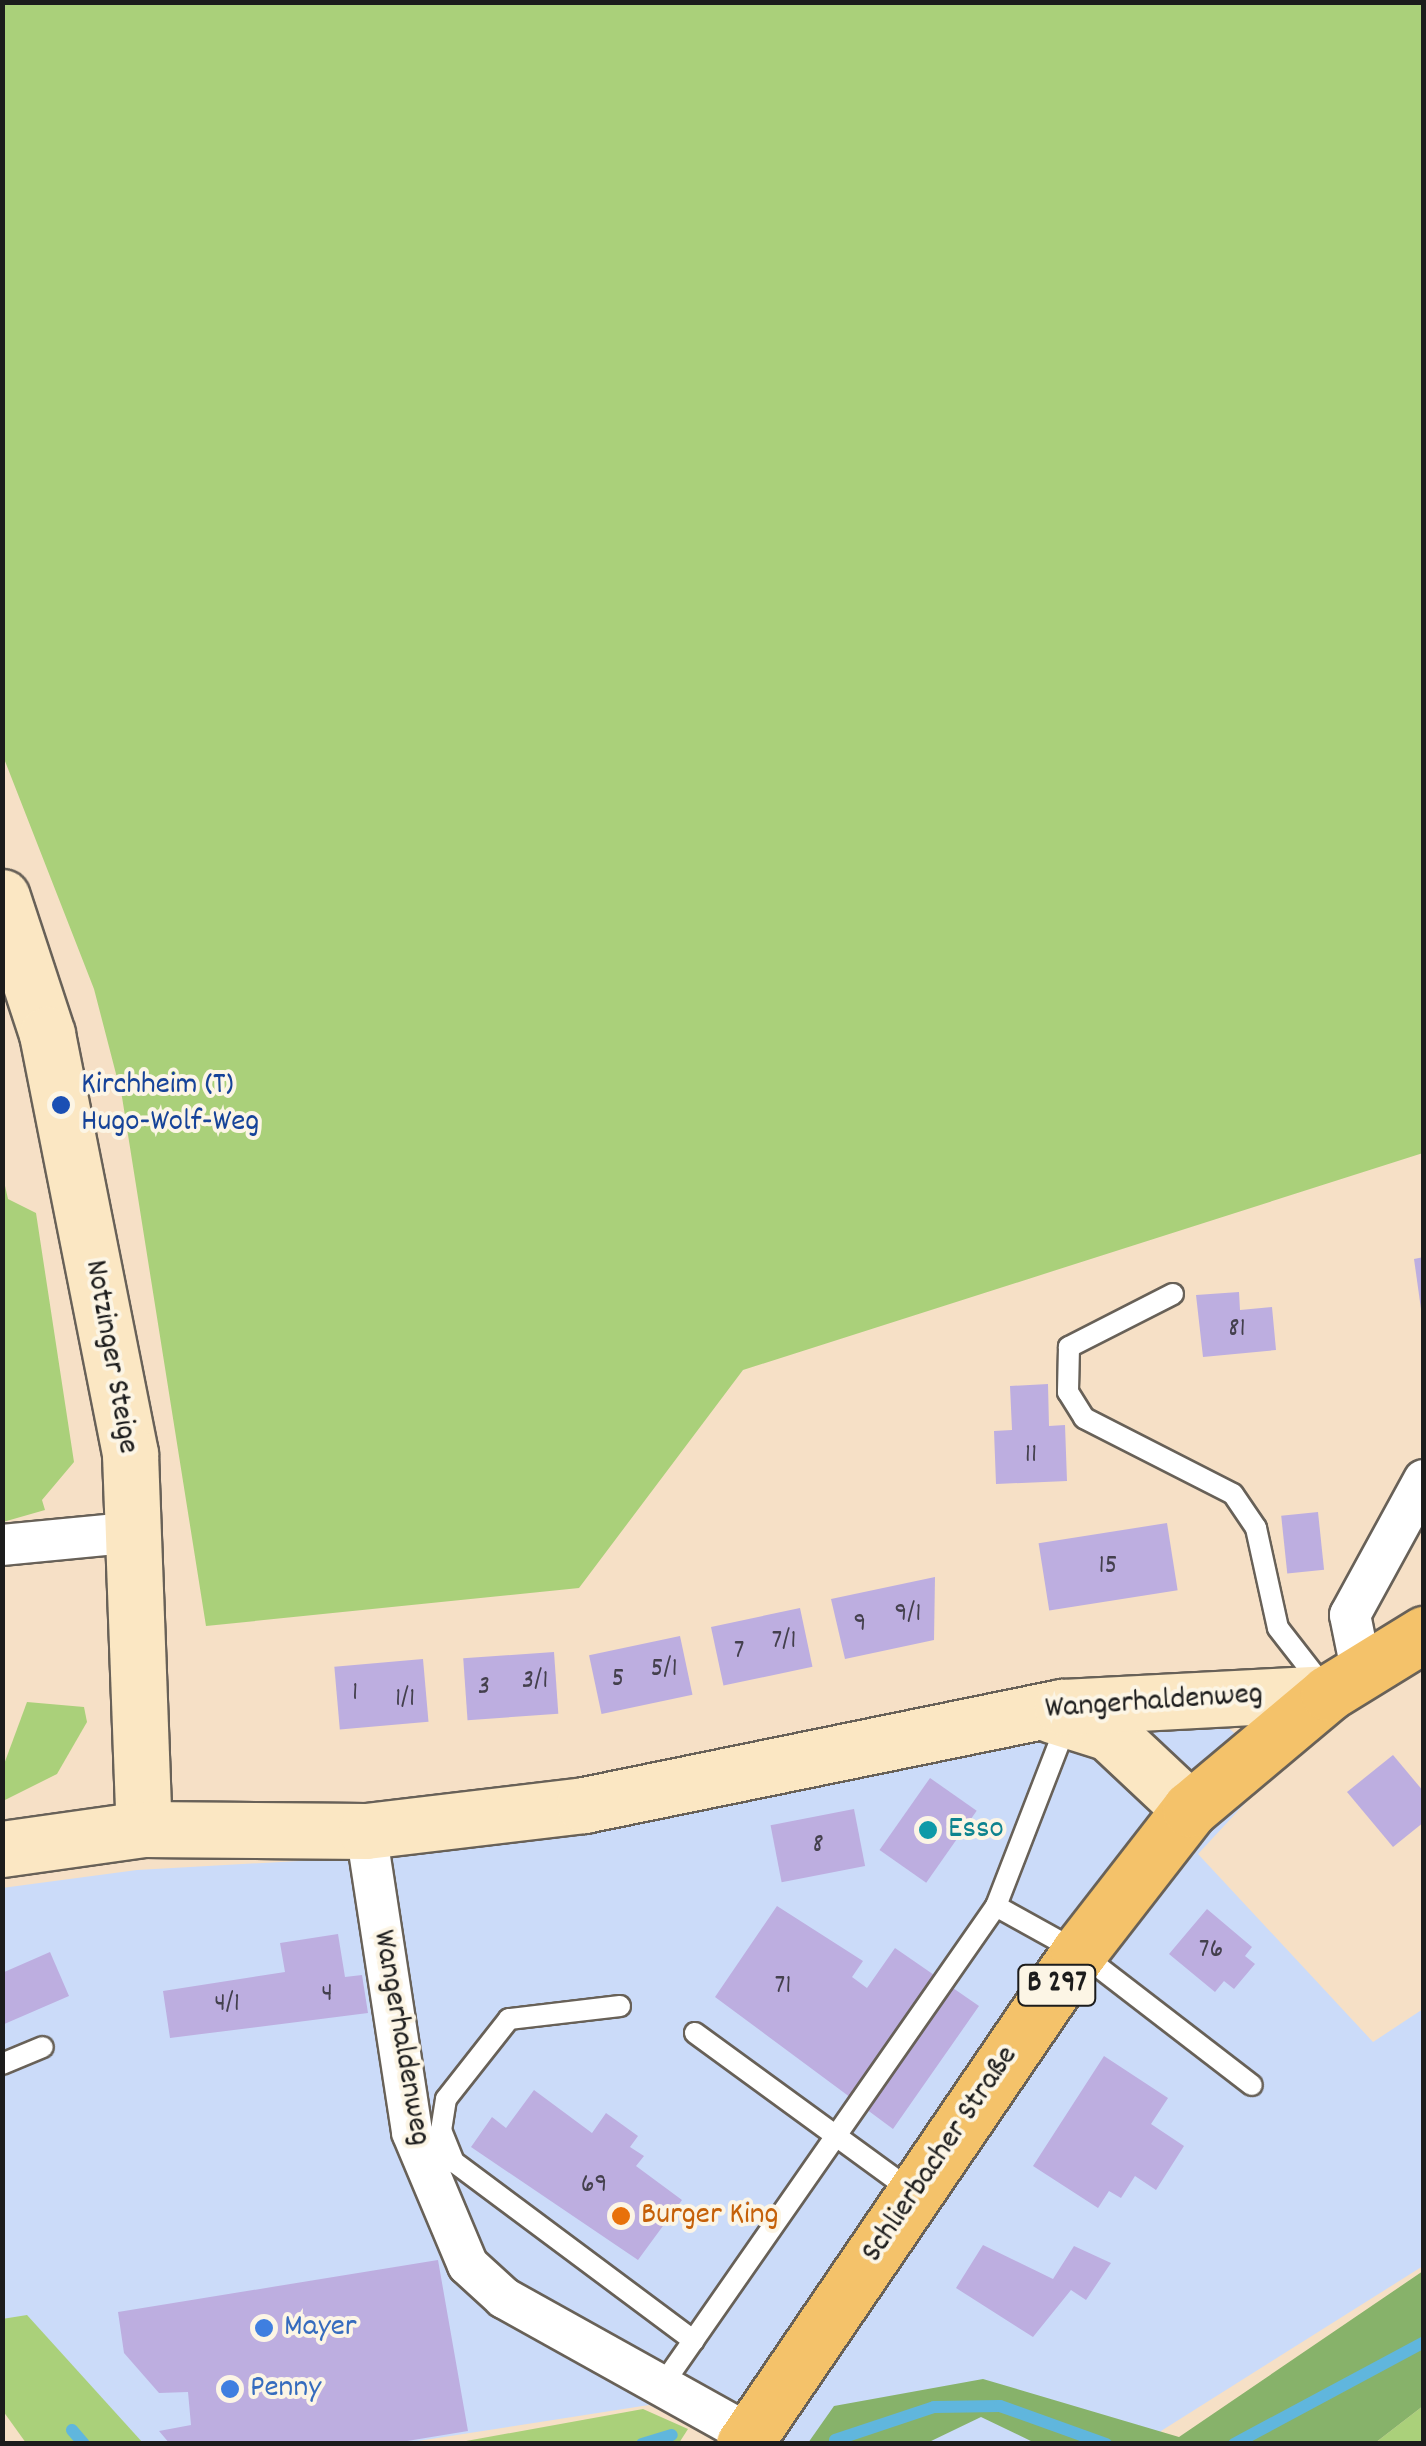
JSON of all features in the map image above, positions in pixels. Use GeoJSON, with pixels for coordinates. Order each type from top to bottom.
{"type":"FeatureCollection","features":[{"type":"Feature","properties":{"kind":"main road","name":"Notzinger Steige"},"geometry":{"type":"LineString","coordinates":[[2,897],[62,1105],[136,1532],[144,1829]]}},
{"type":"Feature","properties":{"kind":"main road","name":"Schlierbacher Straße"},"geometry":{"type":"LineString","coordinates":[[747,2439],[1079,1952],[1190,1809],[1345,1681],[1424,1634]]}},
{"type":"Feature","properties":{"kind":"main road","name":"Wangerhaldenweg"},"geometry":{"type":"LineString","coordinates":[[2,1850],[144,1829],[366,1831],[584,1805],[980,1722],[1159,1698],[1345,1681]]}},
{"type":"Feature","properties":{"kind":"main road","name":"Wangerhaldenweg"},"geometry":{"type":"LineString","coordinates":[[980,1722],[1070,1714],[1109,1733],[1190,1809]]}},
{"type":"Feature","properties":{"kind":"street"},"geometry":{"type":"LineString","coordinates":[[1345,1681],[1350,1614],[1424,1480]]}},
{"type":"Feature","properties":{"kind":"street"},"geometry":{"type":"LineString","coordinates":[[2,1544],[136,1532]]}},
{"type":"Feature","properties":{"kind":"street","name":"Wangerhaldenweg"},"geometry":{"type":"LineString","coordinates":[[366,1831],[412,2132],[446,2226],[468,2265],[504,2298],[747,2439]]}},
{"type":"Feature","properties":{"kind":"lane"},"geometry":{"type":"LineString","coordinates":[[1173,1294],[1069,1347],[1068,1392],[1084,1418],[1233,1494],[1256,1528],[1278,1628],[1345,1681]]}},
{"type":"Feature","properties":{"kind":"lane"},"geometry":{"type":"LineString","coordinates":[[661,2387],[838,2140],[996,1906],[1070,1714]]}},
{"type":"Feature","properties":{"kind":"lane"},"geometry":{"type":"LineString","coordinates":[[996,1906],[1079,1952],[1252,2085]]}},
{"type":"Feature","properties":{"kind":"lane"},"geometry":{"type":"LineString","coordinates":[[620,2006],[509,2020],[446,2099],[440,2130],[454,2162],[694,2341]]}},
{"type":"Feature","properties":{"kind":"lane"},"geometry":{"type":"LineString","coordinates":[[695,2033],[915,2193]]}},
{"type":"Feature","properties":{"kind":"lane"},"geometry":{"type":"LineString","coordinates":[[2,2064],[43,2047]]}},
{"type":"Feature","properties":{"kind":"shaded area"},"geometry":{"type":"Polygon","coordinates":[[[1123,1717],[1218,1718],[1275,1771],[1198,1854],[1373,2042],[1423,2009],[1423,2266],[1161,2431],[1163,2443],[725,2443],[649,2405],[405,2443],[34,2443],[3,2407],[2,1888],[137,1870],[424,1854],[758,1796],[1123,1717]]]}},
{"type":"Feature","properties":{"kind":"green space"},"geometry":{"type":"Polygon","coordinates":[[[2,3],[1423,3],[1423,1153],[743,1370],[579,1588],[206,1626],[122,1097],[94,989],[3,756],[2,3]]]}},
{"type":"Feature","properties":{"kind":"green space"},"geometry":{"type":"Polygon","coordinates":[[[3,1177],[8,1199],[36,1213],[74,1462],[42,1500],[45,1510],[3,1522],[3,1177]]]}},
{"type":"Feature","properties":{"kind":"green space"},"geometry":{"type":"Polygon","coordinates":[[[27,1702],[84,1707],[87,1722],[57,1774],[3,1801],[3,1767],[27,1702]]]}},
{"type":"Feature","properties":{"kind":"green space"},"geometry":{"type":"Polygon","coordinates":[[[1423,2271],[1423,2406],[1375,2443],[1035,2443],[981,2417],[927,2443],[808,2443],[834,2406],[983,2379],[1179,2437],[1423,2271]]]}},
{"type":"Feature","properties":{"kind":"green space"},"geometry":{"type":"Polygon","coordinates":[[[27,2315],[143,2443],[26,2443],[3,2411],[2,2319],[27,2315]]]}},
{"type":"Feature","properties":{"kind":"green space"},"geometry":{"type":"Polygon","coordinates":[[[1423,2406],[1423,2443],[1375,2443],[1423,2406]]]}},
{"type":"Feature","properties":{"kind":"green space"},"geometry":{"type":"Polygon","coordinates":[[[643,2409],[688,2429],[679,2443],[455,2443],[643,2409]]]}},
{"type":"Feature","properties":{"kind":"building"},"geometry":{"type":"Polygon","coordinates":[[[1424,1257],[1424,1309],[1421,1309],[1414,1259],[1424,1257]]]}},
{"type":"Feature","properties":{"kind":"building"},"geometry":{"type":"Polygon","coordinates":[[[1239,1292],[1240,1310],[1272,1307],[1276,1350],[1203,1357],[1196,1295],[1239,1292]]]}},
{"type":"Feature","properties":{"kind":"building"},"geometry":{"type":"Polygon","coordinates":[[[1048,1384],[1049,1426],[1065,1425],[1067,1481],[996,1484],[994,1431],[1012,1430],[1010,1386],[1048,1384]]]}},
{"type":"Feature","properties":{"kind":"building"},"geometry":{"type":"Polygon","coordinates":[[[1318,1512],[1324,1570],[1287,1574],[1281,1516],[1318,1512]]]}},
{"type":"Feature","properties":{"kind":"building"},"geometry":{"type":"Polygon","coordinates":[[[1167,1523],[1178,1590],[1049,1610],[1039,1543],[1167,1523]]]}},
{"type":"Feature","properties":{"kind":"building"},"geometry":{"type":"Polygon","coordinates":[[[935,1577],[934,1640],[845,1659],[831,1599],[935,1577]]]}},
{"type":"Feature","properties":{"kind":"building"},"geometry":{"type":"Polygon","coordinates":[[[800,1608],[812,1667],[723,1686],[711,1627],[800,1608]]]}},
{"type":"Feature","properties":{"kind":"building"},"geometry":{"type":"Polygon","coordinates":[[[680,1636],[692,1695],[602,1714],[589,1655],[680,1636]]]}},
{"type":"Feature","properties":{"kind":"building"},"geometry":{"type":"Polygon","coordinates":[[[554,1652],[558,1714],[468,1720],[463,1658],[554,1652]]]}},
{"type":"Feature","properties":{"kind":"building"},"geometry":{"type":"Polygon","coordinates":[[[423,1659],[428,1722],[340,1730],[334,1667],[423,1659]]]}},
{"type":"Feature","properties":{"kind":"building"},"geometry":{"type":"Polygon","coordinates":[[[1393,1755],[1424,1792],[1424,1822],[1393,1847],[1347,1792],[1393,1755]]]}},
{"type":"Feature","properties":{"kind":"building","name":"Esso"},"geometry":{"type":"Polygon","coordinates":[[[930,1778],[977,1811],[926,1883],[880,1850],[930,1778]]]}},
{"type":"Feature","properties":{"kind":"building"},"geometry":{"type":"Polygon","coordinates":[[[854,1809],[865,1866],[782,1882],[771,1825],[854,1809]]]}},
{"type":"Feature","properties":{"kind":"building"},"geometry":{"type":"Polygon","coordinates":[[[777,1906],[863,1961],[852,1977],[867,1988],[895,1948],[979,2006],[893,2129],[715,1997],[777,1906]]]}},
{"type":"Feature","properties":{"kind":"building"},"geometry":{"type":"Polygon","coordinates":[[[1207,1909],[1252,1947],[1245,1956],[1255,1964],[1234,1989],[1224,1981],[1215,1992],[1169,1954],[1207,1909]]]}},
{"type":"Feature","properties":{"kind":"building"},"geometry":{"type":"Polygon","coordinates":[[[338,1934],[345,1977],[362,1975],[368,2013],[170,2038],[163,1991],[285,1972],[280,1943],[338,1934]]]}},
{"type":"Feature","properties":{"kind":"building"},"geometry":{"type":"Polygon","coordinates":[[[50,1952],[69,1996],[2,2025],[2,1973],[50,1952]]]}},
{"type":"Feature","properties":{"kind":"building"},"geometry":{"type":"Polygon","coordinates":[[[1104,2056],[1168,2098],[1151,2124],[1184,2146],[1156,2190],[1135,2176],[1121,2198],[1109,2191],[1098,2208],[1033,2166],[1104,2056]]]}},
{"type":"Feature","properties":{"kind":"building"},"geometry":{"type":"Polygon","coordinates":[[[534,2090],[592,2133],[606,2113],[638,2136],[630,2147],[644,2156],[636,2166],[682,2200],[638,2260],[471,2147],[492,2117],[506,2128],[534,2090]]]}},
{"type":"Feature","properties":{"kind":"building"},"geometry":{"type":"Polygon","coordinates":[[[983,2245],[1053,2279],[1074,2246],[1111,2263],[1086,2300],[1071,2290],[1033,2337],[956,2288],[983,2245]]]}},
{"type":"Feature","properties":{"kind":"building"},"geometry":{"type":"Polygon","coordinates":[[[438,2260],[468,2431],[389,2444],[170,2444],[159,2431],[191,2425],[188,2392],[159,2393],[124,2353],[118,2312],[438,2260]]]}},
{"type":"Feature","properties":{"kind":"waterway"},"geometry":{"type":"LineString","coordinates":[[1234,2444],[1424,2342]]}},
{"type":"Feature","properties":{"kind":"waterway"},"geometry":{"type":"LineString","coordinates":[[835,2440],[934,2407],[1000,2406],[1106,2444]]}},
{"type":"Feature","properties":{"kind":"waterway"},"geometry":{"type":"LineString","coordinates":[[72,2430],[84,2444]]}},
{"type":"Feature","properties":{"kind":"waterway"},"geometry":{"type":"LineString","coordinates":[[642,2444],[672,2435]]}},
{"type":"Feature","properties":{"kind":"place","name":"Kirchheim (T) Hugo-Wolf-Weg"},"geometry":{"type":"Point","coordinates":[61,1105]}},
{"type":"Feature","properties":{"kind":"place","name":"Esso"},"geometry":{"type":"Point","coordinates":[928,1830]}},
{"type":"Feature","properties":{"kind":"place","name":"Burger King"},"geometry":{"type":"Point","coordinates":[621,2216]}},
{"type":"Feature","properties":{"kind":"place","name":"Mayer"},"geometry":{"type":"Point","coordinates":[264,2328]}},
{"type":"Feature","properties":{"kind":"place","name":"Penny"},"geometry":{"type":"Point","coordinates":[230,2389]}}]}
